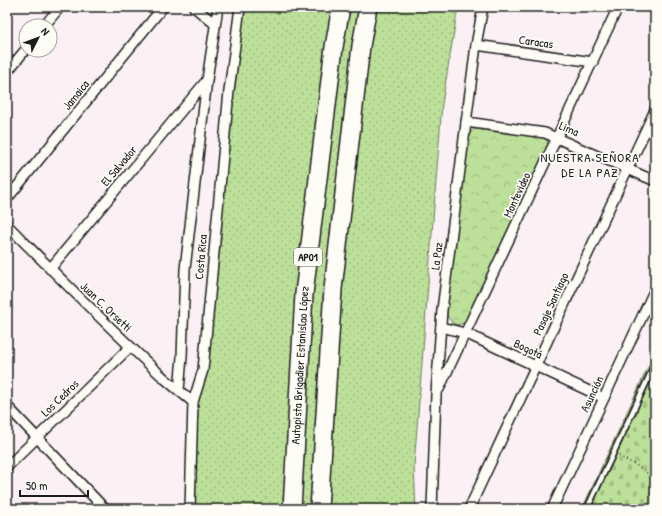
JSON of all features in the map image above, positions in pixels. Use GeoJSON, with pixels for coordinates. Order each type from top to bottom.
{"type":"FeatureCollection","features":[{"type":"Feature","properties":{"kind":"highway","name":"Autopista Brigadier Estanislao López"},"geometry":{"type":"LineString","coordinates":[[292,509],[304,294],[333,54],[341,7]]}},
{"type":"Feature","properties":{"kind":"highway","name":"AP01"},"geometry":{"type":"LineString","coordinates":[[319,509],[333,289],[361,46],[368,7]]}},
{"type":"Feature","properties":{"kind":"street"},"geometry":{"type":"LineString","coordinates":[[51,18],[60,7]]}},
{"type":"Feature","properties":{"kind":"street","name":"Jamaica"},"geometry":{"type":"LineString","coordinates":[[7,199],[163,7]]}},
{"type":"Feature","properties":{"kind":"street"},"geometry":{"type":"LineString","coordinates":[[194,7],[215,24]]}},
{"type":"Feature","properties":{"kind":"street","name":"Costa Rica"},"geometry":{"type":"LineString","coordinates":[[179,390],[182,358],[185,269],[207,80],[218,7]]}},
{"type":"Feature","properties":{"kind":"street","name":"Costa Rica"},"geometry":{"type":"LineString","coordinates":[[190,509],[193,402],[202,370],[228,91],[240,7]]}},
{"type":"Feature","properties":{"kind":"street","name":"La Paz"},"geometry":{"type":"LineString","coordinates":[[432,509],[436,394],[443,303],[476,45],[483,7]]}},
{"type":"Feature","properties":{"kind":"street","name":"Montevideo"},"geometry":{"type":"LineString","coordinates":[[436,394],[618,7]]}},
{"type":"Feature","properties":{"kind":"street","name":"Caracas"},"geometry":{"type":"LineString","coordinates":[[476,45],[592,62]]}},
{"type":"Feature","properties":{"kind":"street"},"geometry":{"type":"LineString","coordinates":[[7,72],[18,58]]}},
{"type":"Feature","properties":{"kind":"street","name":"El Salvador"},"geometry":{"type":"LineString","coordinates":[[50,269],[207,80]]}},
{"type":"Feature","properties":{"kind":"street","name":"Pasaje Santiago"},"geometry":{"type":"LineString","coordinates":[[469,509],[655,110]]}},
{"type":"Feature","properties":{"kind":"street","name":"Lima"},"geometry":{"type":"LineString","coordinates":[[466,122],[545,133],[655,181]]}},
{"type":"Feature","properties":{"kind":"street","name":"Juan C. Orsetti"},"geometry":{"type":"LineString","coordinates":[[7,225],[130,347],[193,402]]}},
{"type":"Feature","properties":{"kind":"street","name":"Asunción"},"geometry":{"type":"LineString","coordinates":[[552,509],[655,289]]}},
{"type":"Feature","properties":{"kind":"street","name":"Bogotá"},"geometry":{"type":"LineString","coordinates":[[441,327],[466,333],[604,398]]}},
{"type":"Feature","properties":{"kind":"street","name":"Los Cedros"},"geometry":{"type":"LineString","coordinates":[[7,467],[130,347]]}},
{"type":"Feature","properties":{"kind":"street"},"geometry":{"type":"LineString","coordinates":[[7,406],[105,509]]}},
{"type":"Feature","properties":{"kind":"lane"},"geometry":{"type":"LineString","coordinates":[[587,509],[655,364]]}},
{"type":"Feature","properties":{"kind":"path"},"geometry":{"type":"LineString","coordinates":[[613,453],[639,467],[655,479]]}},
{"type":"Feature","properties":{"kind":"green space"},"geometry":{"type":"Polygon","coordinates":[[[240,7],[458,7],[442,104],[414,466],[416,509],[190,509],[193,402],[203,370],[240,7]]]}},
{"type":"Feature","properties":{"kind":"green space"},"geometry":{"type":"Polygon","coordinates":[[[481,128],[541,137],[546,139],[548,145],[469,316],[464,323],[457,325],[449,318],[447,308],[468,139],[472,130],[481,128]]]}},
{"type":"Feature","properties":{"kind":"green space"},"geometry":{"type":"Polygon","coordinates":[[[655,352],[655,509],[582,509],[655,352]]]}},
{"type":"Feature","properties":{"kind":"district","name":"NUESTRA SEÑORA DE LA PAZ"},"geometry":{"type":"Point","coordinates":[590,164]}}]}
